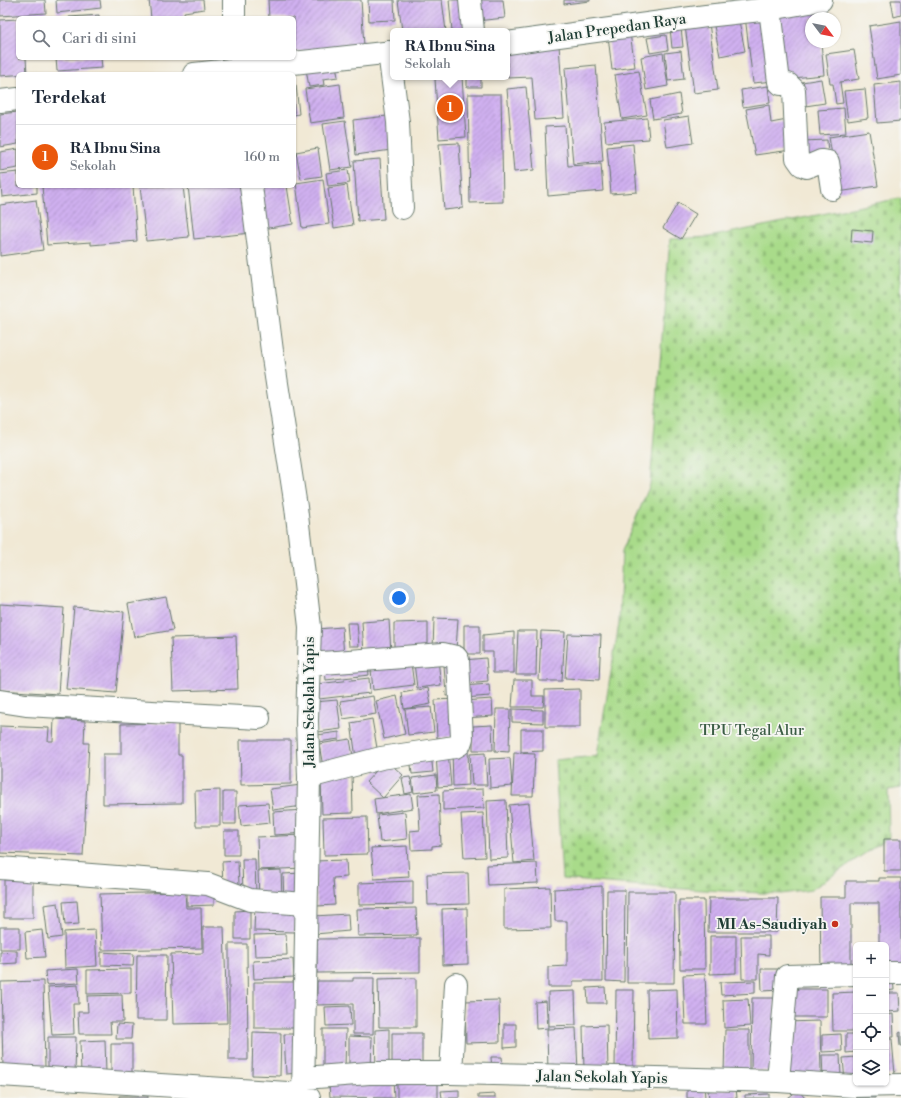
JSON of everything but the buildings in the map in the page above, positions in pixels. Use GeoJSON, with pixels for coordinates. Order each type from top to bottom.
{"type":"FeatureCollection","features":[{"type":"Feature","properties":{"kind":"street"},"geometry":{"type":"LineString","coordinates":[[234,0],[234,16]]}},
{"type":"Feature","properties":{"kind":"street"},"geometry":{"type":"LineString","coordinates":[[470,0],[473,28]]}},
{"type":"Feature","properties":{"kind":"street","name":"Jalan Prepedan Raya"},"geometry":{"type":"LineString","coordinates":[[510,42],[706,8],[770,10],[821,0]]}},
{"type":"Feature","properties":{"kind":"street"},"geometry":{"type":"LineString","coordinates":[[770,10],[779,82],[781,84],[788,84],[794,90],[798,158],[802,165],[807,167],[821,161],[828,162],[832,189]]}},
{"type":"Feature","properties":{"kind":"street"},"geometry":{"type":"LineString","coordinates":[[206,72],[237,67],[390,52]]}},
{"type":"Feature","properties":{"kind":"street"},"geometry":{"type":"LineString","coordinates":[[394,80],[398,122],[402,208]]}},
{"type":"Feature","properties":{"kind":"street"},"geometry":{"type":"LineString","coordinates":[[0,101],[16,99]]}},
{"type":"Feature","properties":{"kind":"street","name":"Jalan Sekolah Yapis"},"geometry":{"type":"LineString","coordinates":[[251,188],[272,351],[296,507],[310,627],[307,721],[309,777],[306,904],[305,1090]]}},
{"type":"Feature","properties":{"kind":"street"},"geometry":{"type":"LineString","coordinates":[[309,664],[444,654],[456,657],[458,660],[462,738],[460,744],[455,746],[382,758],[309,777]]}},
{"type":"Feature","properties":{"kind":"street"},"geometry":{"type":"LineString","coordinates":[[0,701],[26,705],[259,718]]}},
{"type":"Feature","properties":{"kind":"street"},"geometry":{"type":"LineString","coordinates":[[0,868],[208,884],[250,900],[306,904]]}},
{"type":"Feature","properties":{"kind":"street"},"geometry":{"type":"LineString","coordinates":[[889,974],[901,973]]}},
{"type":"Feature","properties":{"kind":"street"},"geometry":{"type":"LineString","coordinates":[[778,1081],[786,976],[853,974]]}},
{"type":"Feature","properties":{"kind":"street"},"geometry":{"type":"LineString","coordinates":[[451,1073],[456,984]]}},
{"type":"Feature","properties":{"kind":"street","name":"Jalan Sekolah Yapis"},"geometry":{"type":"LineString","coordinates":[[0,1075],[305,1090],[369,1073],[451,1073],[668,1088],[778,1081],[853,1092],[901,1085]]}},
{"type":"Feature","properties":{"kind":"green space","name":"TPU Tegal Alur"},"geometry":{"type":"Polygon","coordinates":[[[901,198],[901,788],[888,790],[889,837],[811,890],[781,894],[667,888],[562,879],[555,760],[597,756],[619,624],[622,551],[650,485],[670,239],[709,237],[901,198]]]}},
{"type":"Feature","properties":{"kind":"place","name":"RA Ibnu Sina"},"geometry":{"type":"Point","coordinates":[450,108]}},
{"type":"Feature","properties":{"kind":"place","name":"MI As-Saudiyah"},"geometry":{"type":"Point","coordinates":[835,924]}}]}
